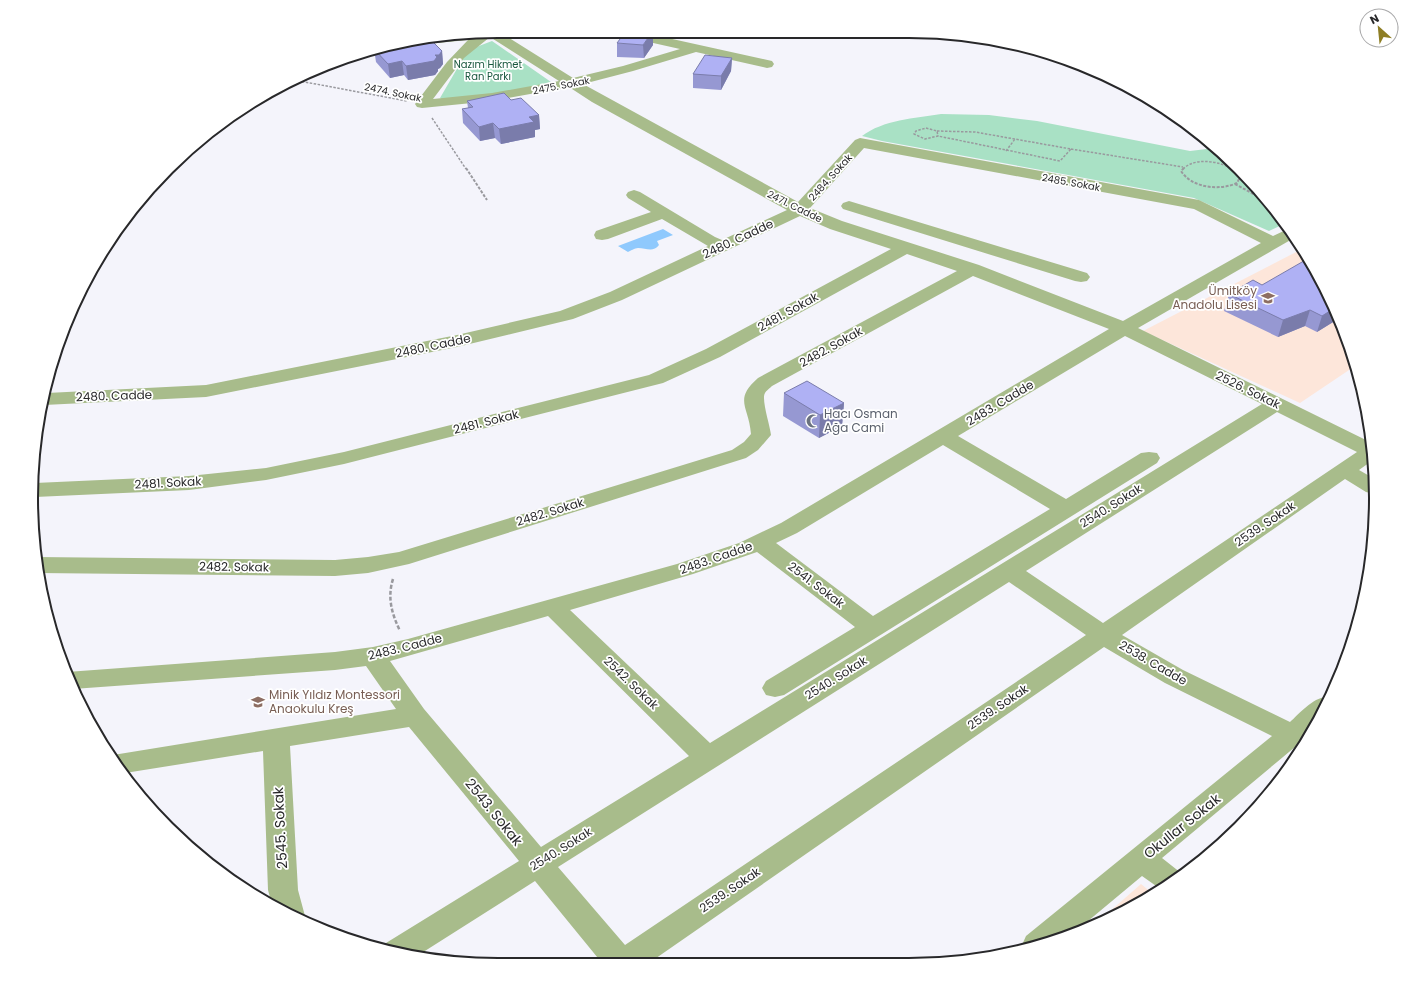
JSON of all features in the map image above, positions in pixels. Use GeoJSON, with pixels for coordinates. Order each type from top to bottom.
{"type":"FeatureCollection","features":[{"type":"Feature","properties":{"kind":"street","name":"2471. Cadde"},"geometry":{"type":"LineString","coordinates":[[500,38],[572,84],[800,210],[836,225],[973,269],[1124,328]]}},
{"type":"Feature","properties":{"kind":"street"},"geometry":{"type":"LineString","coordinates":[[650,38],[767,64]]}},
{"type":"Feature","properties":{"kind":"street"},"geometry":{"type":"LineString","coordinates":[[422,104],[463,50],[476,39]]}},
{"type":"Feature","properties":{"kind":"street","name":"2475. Sokak"},"geometry":{"type":"LineString","coordinates":[[422,104],[509,95],[572,84],[627,70],[695,48]]}},
{"type":"Feature","properties":{"kind":"street","name":"2484. Sokak"},"geometry":{"type":"LineString","coordinates":[[800,210],[860,143]]}},
{"type":"Feature","properties":{"kind":"street","name":"2485. Sokak"},"geometry":{"type":"LineString","coordinates":[[860,143],[1200,205],[1282,238]]}},
{"type":"Feature","properties":{"kind":"street"},"geometry":{"type":"LineString","coordinates":[[634,195],[709,241],[723,246]]}},
{"type":"Feature","properties":{"kind":"street"},"geometry":{"type":"LineString","coordinates":[[849,206],[906,225],[1081,277]]}},
{"type":"Feature","properties":{"kind":"street","name":"2480. Cadde"},"geometry":{"type":"LineString","coordinates":[[49,399],[206,391],[294,376],[547,320],[594,306],[800,210]]}},
{"type":"Feature","properties":{"kind":"street"},"geometry":{"type":"LineString","coordinates":[[602,235],[664,213]]}},
{"type":"Feature","properties":{"kind":"street"},"geometry":{"type":"LineString","coordinates":[[882,240],[906,225]]}},
{"type":"Feature","properties":{"kind":"street","name":"2483. Cadde"},"geometry":{"type":"LineString","coordinates":[[75,680],[335,661],[373,656],[408,648],[678,572],[760,543],[782,532],[944,437],[1124,328],[1282,238]]}},
{"type":"Feature","properties":{"kind":"street","name":"2481. Sokak"},"geometry":{"type":"LineString","coordinates":[[38,490],[189,483],[266,474],[344,458],[656,379],[713,353],[905,248]]}},
{"type":"Feature","properties":{"kind":"street","name":"2482. Sokak"},"geometry":{"type":"LineString","coordinates":[[43,565],[335,568],[368,565],[400,558],[739,454],[751,446],[761,435],[760,423],[753,401],[755,391],[765,382],[973,269]]}},
{"type":"Feature","properties":{"kind":"street","name":"2526. Sokak"},"geometry":{"type":"LineString","coordinates":[[1124,328],[1366,448]]}},
{"type":"Feature","properties":{"kind":"street","name":"2540. Sokak"},"geometry":{"type":"LineString","coordinates":[[404,948],[1276,404]]}},
{"type":"Feature","properties":{"kind":"street"},"geometry":{"type":"LineString","coordinates":[[944,437],[1067,508]]}},
{"type":"Feature","properties":{"kind":"street","name":"2539. Sokak"},"geometry":{"type":"LineString","coordinates":[[629,958],[1367,455]]}},
{"type":"Feature","properties":{"kind":"street"},"geometry":{"type":"LineString","coordinates":[[775,688],[1149,458]]}},
{"type":"Feature","properties":{"kind":"street"},"geometry":{"type":"LineString","coordinates":[[1344,470],[1369,484]]}},
{"type":"Feature","properties":{"kind":"street","name":"2541. Sokak"},"geometry":{"type":"LineString","coordinates":[[760,543],[872,628]]}},
{"type":"Feature","properties":{"kind":"street","name":"2538. Cadde"},"geometry":{"type":"LineString","coordinates":[[1008,571],[1131,652],[1183,682],[1299,738]]}},
{"type":"Feature","properties":{"kind":"street"},"geometry":{"type":"LineString","coordinates":[[925,596],[945,610]]}},
{"type":"Feature","properties":{"kind":"street","name":"2542. Sokak"},"geometry":{"type":"LineString","coordinates":[[553,607],[708,758]]}},
{"type":"Feature","properties":{"kind":"street","name":"2543. Sokak"},"geometry":{"type":"LineString","coordinates":[[373,656],[415,716],[537,864],[618,958]]}},
{"type":"Feature","properties":{"kind":"street"},"geometry":{"type":"LineString","coordinates":[[123,763],[415,716]]}},
{"type":"Feature","properties":{"kind":"street","name":"2545. Sokak"},"geometry":{"type":"LineString","coordinates":[[276,738],[283,890],[288,907]]}},
{"type":"Feature","properties":{"kind":"street","name":"Okullar Sokak"},"geometry":{"type":"LineString","coordinates":[[1049,936],[1141,859],[1299,738]]}},
{"type":"Feature","properties":{"kind":"street"},"geometry":{"type":"LineString","coordinates":[[1141,859],[1168,878]]}},
{"type":"Feature","properties":{"kind":"path","name":"2474. Sokak"},"geometry":{"type":"LineString","coordinates":[[303,82],[422,104],[487,200]]}},
{"type":"Feature","properties":{"kind":"path"},"geometry":{"type":"LineString","coordinates":[[1070,149],[1060,161],[938,136],[925,139],[914,134],[916,130],[922,129],[975,132],[1183,167],[1188,164],[1205,162],[1220,164],[1228,167]]}},
{"type":"Feature","properties":{"kind":"path"},"geometry":{"type":"LineString","coordinates":[[937,131],[938,136]]}},
{"type":"Feature","properties":{"kind":"path"},"geometry":{"type":"LineString","coordinates":[[1183,167],[1181,171],[1182,175],[1186,179],[1201,185],[1220,187],[1235,184],[1240,179]]}},
{"type":"Feature","properties":{"kind":"path"},"geometry":{"type":"LineString","coordinates":[[1235,184],[1255,195]]}},
{"type":"Feature","properties":{"kind":"path"},"geometry":{"type":"LineString","coordinates":[[400,558],[391,582],[389,595],[394,618],[408,648]]}},
{"type":"Feature","properties":{"kind":"shaded area","name":"Ümitköy Anadolu Lisesi"},"geometry":{"type":"Polygon","coordinates":[[[1297,252],[1322,295],[1345,350],[1350,369],[1300,403],[1143,331],[1297,252]]]}},
{"type":"Feature","properties":{"kind":"shaded area"},"geometry":{"type":"Polygon","coordinates":[[[1141,884],[1149,890],[1139,896],[1108,913],[1141,884]]]}},
{"type":"Feature","properties":{"kind":"green space","name":"Nazım Hikmet Ran Parkı"},"geometry":{"type":"Polygon","coordinates":[[[492,41],[551,82],[528,89],[443,100],[440,98],[465,55],[471,49],[492,41]]]}},
{"type":"Feature","properties":{"kind":"green space"},"geometry":{"type":"Polygon","coordinates":[[[941,114],[989,115],[1037,121],[1190,151],[1208,149],[1255,195],[1280,226],[1269,231],[1194,198],[882,141],[862,136],[880,126],[910,118],[941,114]]]}},
{"type":"Feature","properties":{"kind":"water"},"geometry":{"type":"Polygon","coordinates":[[[663,229],[673,235],[657,241],[659,245],[654,249],[649,250],[637,248],[628,252],[618,246],[663,229]]]}},
{"type":"Feature","properties":{"kind":"building"},"geometry":{"type":"Polygon","coordinates":[[[621,38],[648,38],[643,45],[617,43],[621,38]]]}},
{"type":"Feature","properties":{"kind":"building"},"geometry":{"type":"Polygon","coordinates":[[[434,43],[442,51],[439,55],[435,55],[437,57],[434,61],[406,66],[402,61],[388,64],[379,54],[434,43]]]}},
{"type":"Feature","properties":{"kind":"building"},"geometry":{"type":"Polygon","coordinates":[[[705,55],[732,58],[721,76],[693,74],[705,55]]]}},
{"type":"Feature","properties":{"kind":"building"},"geometry":{"type":"Polygon","coordinates":[[[504,93],[511,100],[521,98],[539,115],[529,117],[534,122],[499,129],[493,123],[479,127],[462,109],[473,107],[467,101],[504,93]]]}},
{"type":"Feature","properties":{"kind":"building"},"geometry":{"type":"Polygon","coordinates":[[[1303,261],[1329,311],[1322,316],[1310,310],[1283,320],[1229,294],[1253,280],[1262,285],[1303,261]]]}},
{"type":"Feature","properties":{"kind":"building"},"geometry":{"type":"Polygon","coordinates":[[[807,381],[844,403],[820,415],[784,393],[807,381]]]}},
{"type":"Feature","properties":{"kind":"place","name":"Ümitköy Anadolu Lisesi"},"geometry":{"type":"Point","coordinates":[1268,298]}},
{"type":"Feature","properties":{"kind":"place","name":"Hacı Osman Ağa Cami"},"geometry":{"type":"Point","coordinates":[813,421]}},
{"type":"Feature","properties":{"kind":"place","name":"Minik Yıldız Montessori Anaokulu Kreş"},"geometry":{"type":"Point","coordinates":[258,702]}}]}
